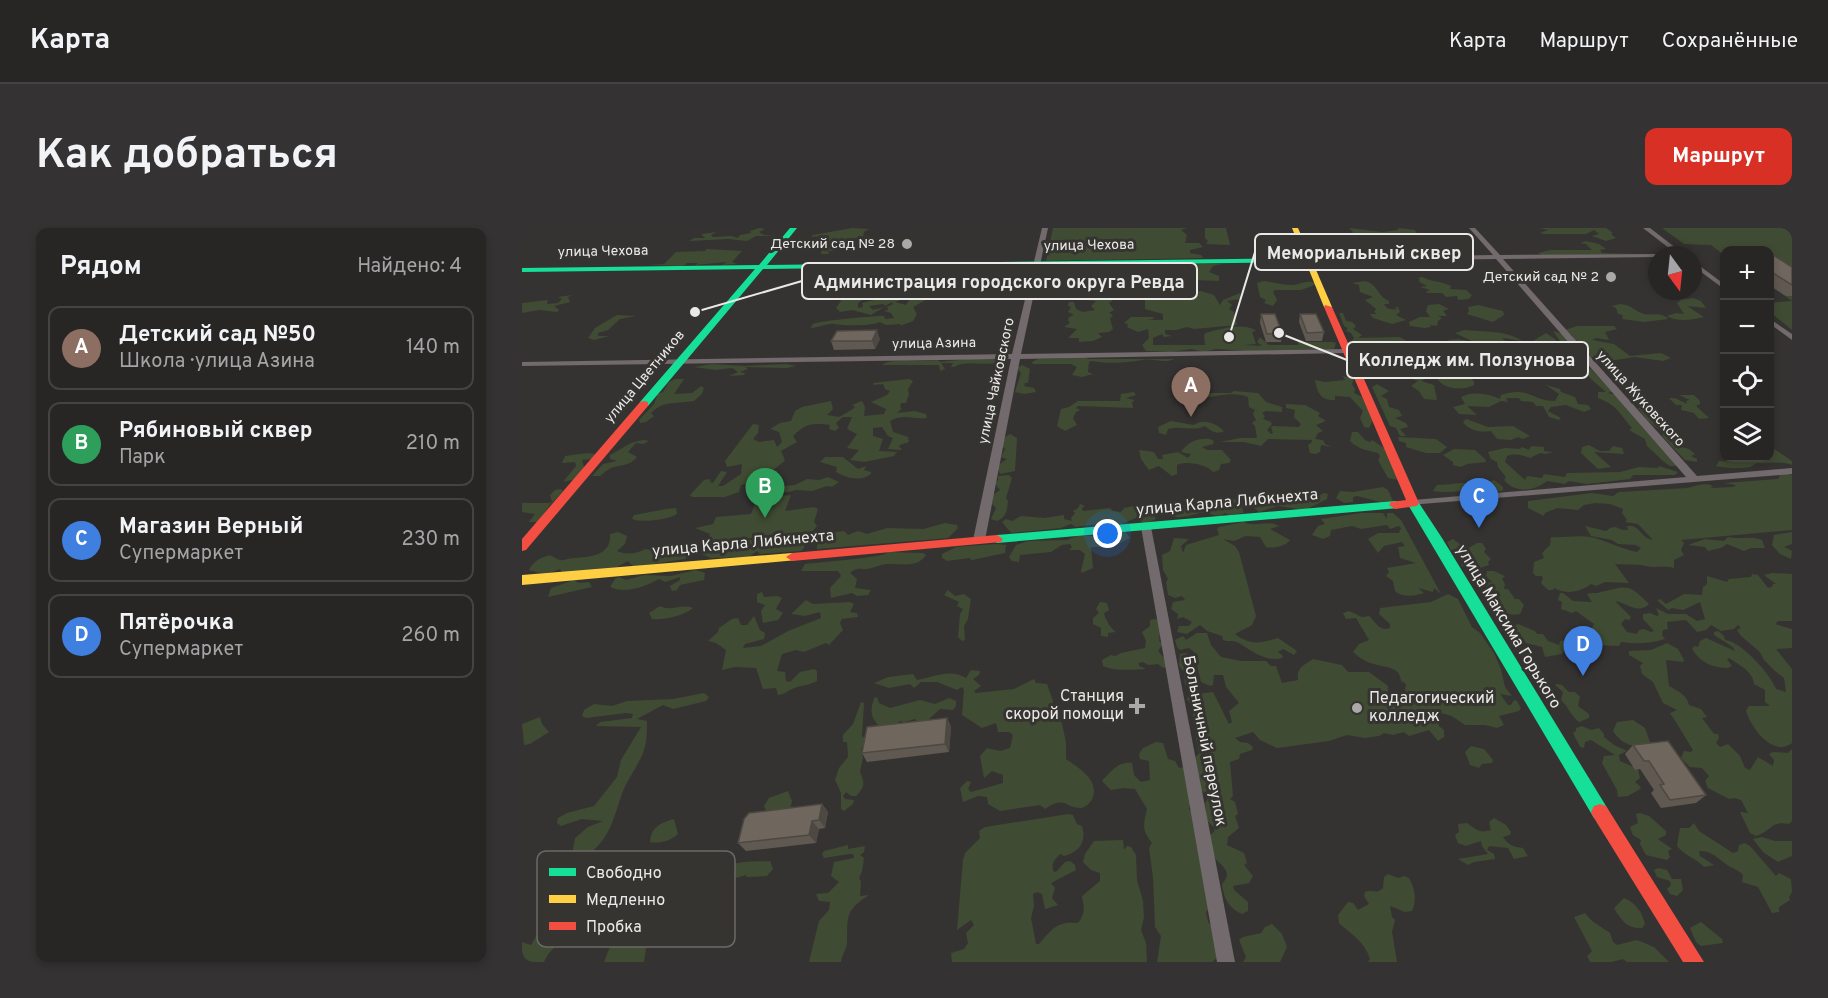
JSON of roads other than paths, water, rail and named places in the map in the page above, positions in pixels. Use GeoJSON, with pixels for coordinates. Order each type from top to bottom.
{"type":"FeatureCollection","features":[{"type":"Feature","properties":{"kind":"street","name":"улица Цветников"},"geometry":{"type":"LineString","coordinates":[[522,548],[794,228]]}},
{"type":"Feature","properties":{"kind":"street","name":"улица Чайковского"},"geometry":{"type":"LineString","coordinates":[[979,540],[1016,356],[1039,263],[1045,228]]}},
{"type":"Feature","properties":{"kind":"street","name":"улица Максима Горького"},"geometry":{"type":"LineString","coordinates":[[1295,228],[1413,503],[1480,608],[1550,732],[1694,962]]}},
{"type":"Feature","properties":{"kind":"street","name":"улица Жуковского"},"geometry":{"type":"LineString","coordinates":[[1472,228],[1694,479]]}},
{"type":"Feature","properties":{"kind":"street"},"geometry":{"type":"LineString","coordinates":[[1646,228],[1670,246]]}},
{"type":"Feature","properties":{"kind":"street","name":"улица Чехова"},"geometry":{"type":"LineString","coordinates":[[522,270],[1648,255]]}},
{"type":"Feature","properties":{"kind":"street"},"geometry":{"type":"LineString","coordinates":[[1702,270],[1720,283]]}},
{"type":"Feature","properties":{"kind":"street"},"geometry":{"type":"LineString","coordinates":[[1774,324],[1792,338]]}},
{"type":"Feature","properties":{"kind":"street","name":"улица Азина"},"geometry":{"type":"LineString","coordinates":[[522,364],[1346,351]]}},
{"type":"Feature","properties":{"kind":"street","name":"улица Карла Либкнехта"},"geometry":{"type":"LineString","coordinates":[[522,579],[1792,471]]}},
{"type":"Feature","properties":{"kind":"street","name":"Больничный переулок"},"geometry":{"type":"LineString","coordinates":[[1146,526],[1226,962]]}},
{"type":"Feature","properties":{"kind":"place","name":"Детский сад № 28"},"geometry":{"type":"Point","coordinates":[907,244]}},
{"type":"Feature","properties":{"kind":"place","name":"Детский сад № 2"},"geometry":{"type":"Point","coordinates":[1611,277]}},
{"type":"Feature","properties":{"kind":"place","name":"Администрация городского округа Ревда"},"geometry":{"type":"Point","coordinates":[695,312]}},
{"type":"Feature","properties":{"kind":"place","name":"Колледж им. Ползунова"},"geometry":{"type":"Point","coordinates":[1279,333]}},
{"type":"Feature","properties":{"kind":"place","name":"Мемориальный сквер"},"geometry":{"type":"Point","coordinates":[1229,337]}},
{"type":"Feature","properties":{"kind":"place","name":"Детский сад №50"},"geometry":{"type":"Point","coordinates":[1191,417]}},
{"type":"Feature","properties":{"kind":"place","name":"Рябиновый сквер"},"geometry":{"type":"Point","coordinates":[765,518]}},
{"type":"Feature","properties":{"kind":"place","name":"Магазин Верный"},"geometry":{"type":"Point","coordinates":[1479,528]}},
{"type":"Feature","properties":{"kind":"place","name":"Пятёрочка"},"geometry":{"type":"Point","coordinates":[1583,676]}},
{"type":"Feature","properties":{"kind":"place","name":"Станция скорой помощи"},"geometry":{"type":"Point","coordinates":[1137,706]}},
{"type":"Feature","properties":{"kind":"place","name":"Педагогический колледж"},"geometry":{"type":"Point","coordinates":[1357,708]}}]}
